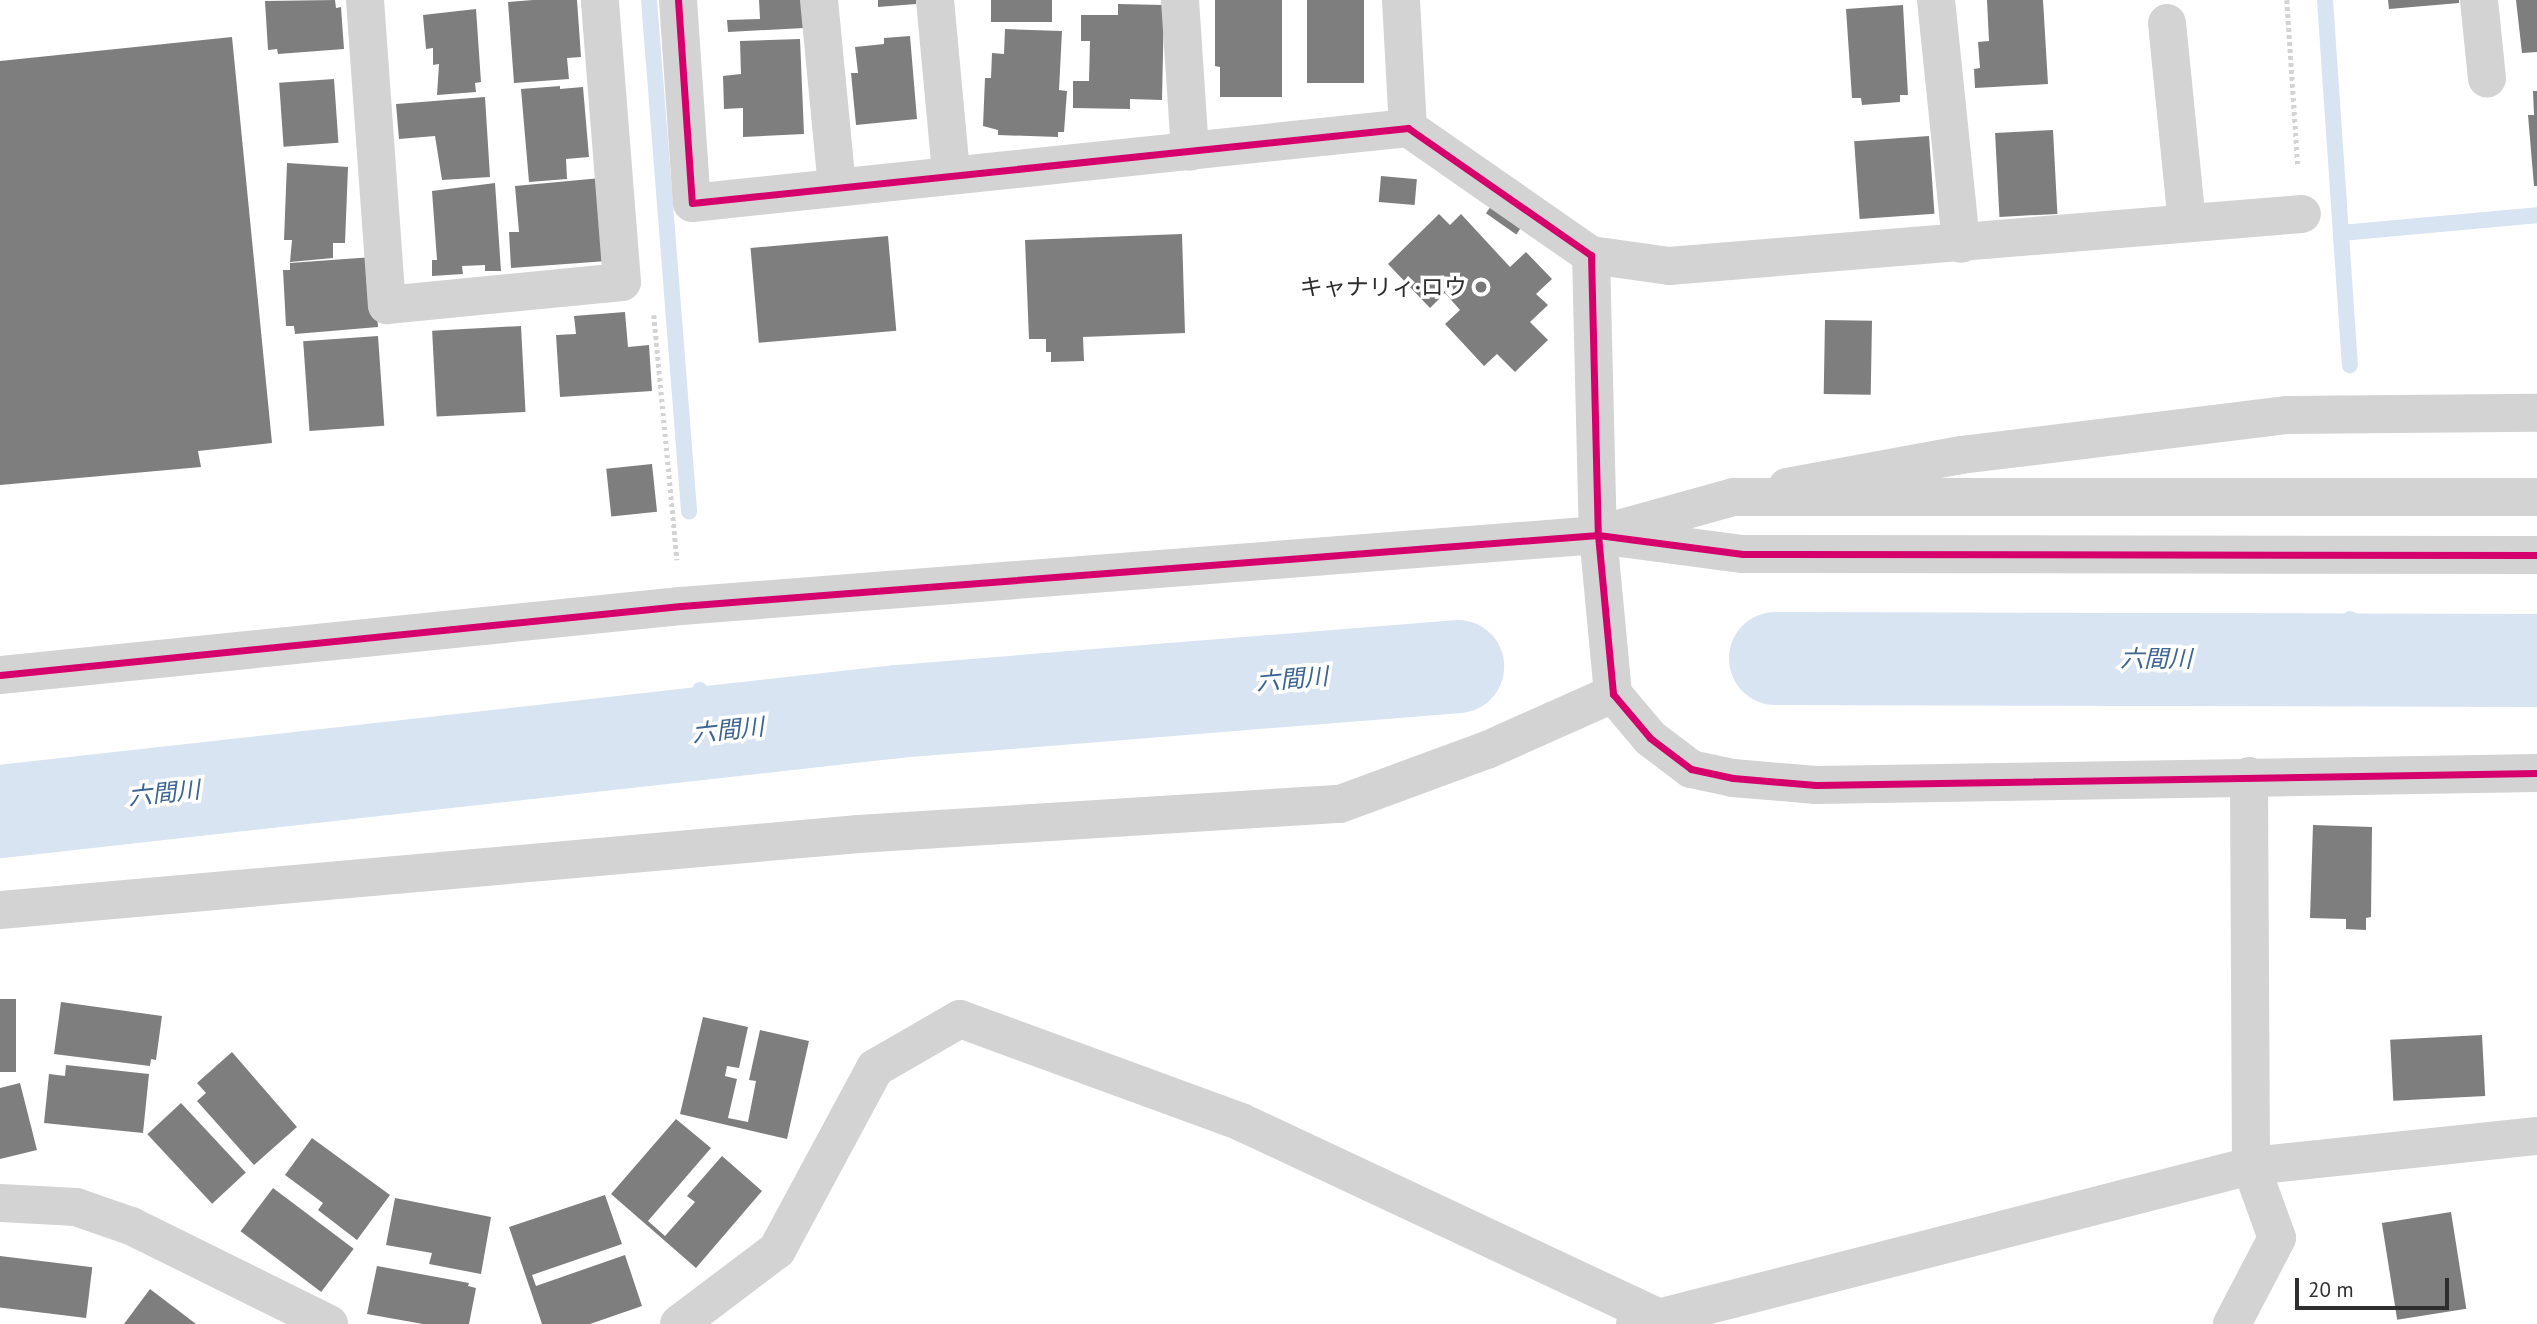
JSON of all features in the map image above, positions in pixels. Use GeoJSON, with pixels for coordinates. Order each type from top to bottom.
{"type":"FeatureCollection","features":[{"type":"Feature","properties":{"kind":"street"},"geometry":{"type":"LineString","coordinates":[[365,0],[387,305],[622,282],[600,0]]}},
{"type":"Feature","properties":{"kind":"street"},"geometry":{"type":"LineString","coordinates":[[678,0],[692,203],[1408,128],[1591,255],[1670,266],[2302,214]]}},
{"type":"Feature","properties":{"kind":"street"},"geometry":{"type":"LineString","coordinates":[[819,0],[836,187]]}},
{"type":"Feature","properties":{"kind":"street"},"geometry":{"type":"LineString","coordinates":[[935,0],[951,174]]}},
{"type":"Feature","properties":{"kind":"street"},"geometry":{"type":"LineString","coordinates":[[1180,0],[1190,152]]}},
{"type":"Feature","properties":{"kind":"street"},"geometry":{"type":"LineString","coordinates":[[1401,0],[1408,128]]}},
{"type":"Feature","properties":{"kind":"street"},"geometry":{"type":"LineString","coordinates":[[1936,0],[1961,244]]}},
{"type":"Feature","properties":{"kind":"street"},"geometry":{"type":"LineString","coordinates":[[2479,0],[2487,79]]}},
{"type":"Feature","properties":{"kind":"street"},"geometry":{"type":"LineString","coordinates":[[2167,23],[2187,222]]}},
{"type":"Feature","properties":{"kind":"street"},"geometry":{"type":"LineString","coordinates":[[1591,255],[1598,535],[1614,694],[1650,738],[1691,769],[1733,778],[1816,785],[2537,773]]}},
{"type":"Feature","properties":{"kind":"street"},"geometry":{"type":"LineString","coordinates":[[0,674],[681,606],[1598,535],[1734,497],[1961,456],[2286,415],[2537,413]]}},
{"type":"Feature","properties":{"kind":"street"},"geometry":{"type":"LineString","coordinates":[[1734,497],[2537,497]]}},
{"type":"Feature","properties":{"kind":"street"},"geometry":{"type":"LineString","coordinates":[[1598,535],[1743,554],[2537,555]]}},
{"type":"Feature","properties":{"kind":"street"},"geometry":{"type":"LineString","coordinates":[[0,910],[859,834],[1340,804],[1487,750],[1614,694]]}},
{"type":"Feature","properties":{"kind":"street"},"geometry":{"type":"LineString","coordinates":[[2232,1324],[2277,1238],[2251,1166],[2249,776]]}},
{"type":"Feature","properties":{"kind":"street"},"geometry":{"type":"LineString","coordinates":[[679,1324],[777,1250],[875,1068],[960,1019],[1241,1122],[1647,1321],[2251,1166],[2537,1136]]}},
{"type":"Feature","properties":{"kind":"street"},"geometry":{"type":"LineString","coordinates":[[0,1203],[76,1207],[131,1226],[329,1324]]}},
{"type":"Feature","properties":{"kind":"path"},"geometry":{"type":"LineString","coordinates":[[2287,0],[2302,214]]}},
{"type":"Feature","properties":{"kind":"path"},"geometry":{"type":"LineString","coordinates":[[653,305],[681,606]]}},
{"type":"Feature","properties":{"kind":"building"},"geometry":{"type":"Polygon","coordinates":[[[335,0],[336,8],[341,7],[344,49],[278,54],[277,49],[268,50],[265,1],[335,0]]]}},
{"type":"Feature","properties":{"kind":"building"},"geometry":{"type":"Polygon","coordinates":[[[577,0],[581,57],[567,58],[569,79],[514,83],[508,2],[577,0]]]}},
{"type":"Feature","properties":{"kind":"building"},"geometry":{"type":"Polygon","coordinates":[[[759,0],[803,0],[804,28],[728,32],[727,20],[760,19],[759,0]]]}},
{"type":"Feature","properties":{"kind":"building"},"geometry":{"type":"Polygon","coordinates":[[[878,0],[916,0],[916,4],[878,7],[878,0]]]}},
{"type":"Feature","properties":{"kind":"building"},"geometry":{"type":"Polygon","coordinates":[[[991,0],[1052,0],[1052,22],[991,22],[991,0]]]}},
{"type":"Feature","properties":{"kind":"building"},"geometry":{"type":"Polygon","coordinates":[[[1215,0],[1282,0],[1282,97],[1220,97],[1220,67],[1215,66],[1215,0]]]}},
{"type":"Feature","properties":{"kind":"building"},"geometry":{"type":"Polygon","coordinates":[[[1307,0],[1364,0],[1364,83],[1307,83],[1307,0]]]}},
{"type":"Feature","properties":{"kind":"building"},"geometry":{"type":"Polygon","coordinates":[[[1987,0],[2043,0],[2048,84],[1975,88],[1974,69],[1980,68],[1978,42],[1989,41],[1987,0]]]}},
{"type":"Feature","properties":{"kind":"building"},"geometry":{"type":"Polygon","coordinates":[[[2388,0],[2459,0],[2459,3],[2389,9],[2388,0]]]}},
{"type":"Feature","properties":{"kind":"building"},"geometry":{"type":"Polygon","coordinates":[[[2516,0],[2537,0],[2537,52],[2522,53],[2516,0]]]}},
{"type":"Feature","properties":{"kind":"building"},"geometry":{"type":"Polygon","coordinates":[[[1118,4],[1164,5],[1162,100],[1130,99],[1130,109],[1073,108],[1073,81],[1089,81],[1090,41],[1081,41],[1081,15],[1118,15],[1118,4]]]}},
{"type":"Feature","properties":{"kind":"building"},"geometry":{"type":"Polygon","coordinates":[[[1903,5],[1908,95],[1900,95],[1900,102],[1862,105],[1861,98],[1852,98],[1846,9],[1903,5]]]}},
{"type":"Feature","properties":{"kind":"building"},"geometry":{"type":"Polygon","coordinates":[[[476,9],[481,82],[475,83],[476,92],[437,95],[439,64],[433,65],[433,48],[426,49],[423,15],[476,9]]]}},
{"type":"Feature","properties":{"kind":"building"},"geometry":{"type":"Polygon","coordinates":[[[1005,29],[1062,31],[1059,90],[1067,91],[1064,132],[1058,132],[1058,137],[998,135],[998,130],[983,126],[985,78],[991,78],[992,53],[1004,54],[1005,29]]]}},
{"type":"Feature","properties":{"kind":"building"},"geometry":{"type":"Polygon","coordinates":[[[910,36],[917,119],[856,125],[851,73],[858,73],[855,47],[884,44],[884,38],[910,36]]]}},
{"type":"Feature","properties":{"kind":"building"},"geometry":{"type":"Polygon","coordinates":[[[232,37],[272,443],[198,451],[201,467],[0,485],[0,61],[232,37]]]}},
{"type":"Feature","properties":{"kind":"building"},"geometry":{"type":"Polygon","coordinates":[[[800,39],[804,134],[743,137],[743,108],[724,109],[723,76],[741,74],[740,41],[800,39]]]}},
{"type":"Feature","properties":{"kind":"building"},"geometry":{"type":"Polygon","coordinates":[[[334,79],[338,143],[284,147],[279,83],[334,79]]]}},
{"type":"Feature","properties":{"kind":"building"},"geometry":{"type":"Polygon","coordinates":[[[560,86],[560,89],[583,87],[589,157],[566,159],[567,179],[529,182],[521,89],[560,86]]]}},
{"type":"Feature","properties":{"kind":"building"},"geometry":{"type":"Polygon","coordinates":[[[2533,91],[2537,91],[2537,186],[2534,186],[2528,115],[2534,115],[2533,91]]]}},
{"type":"Feature","properties":{"kind":"building"},"geometry":{"type":"Polygon","coordinates":[[[485,97],[490,177],[442,180],[435,136],[399,139],[396,104],[485,97]]]}},
{"type":"Feature","properties":{"kind":"building"},"geometry":{"type":"Polygon","coordinates":[[[2053,130],[2057,214],[1999,217],[1995,133],[2053,130]]]}},
{"type":"Feature","properties":{"kind":"building"},"geometry":{"type":"Polygon","coordinates":[[[1929,136],[1934,214],[1860,219],[1854,141],[1929,136]]]}},
{"type":"Feature","properties":{"kind":"building"},"geometry":{"type":"Polygon","coordinates":[[[287,163],[348,167],[345,243],[333,243],[333,258],[290,262],[292,240],[284,240],[287,163]]]}},
{"type":"Feature","properties":{"kind":"building"},"geometry":{"type":"Polygon","coordinates":[[[1381,176],[1417,179],[1415,205],[1379,202],[1381,176]]]}},
{"type":"Feature","properties":{"kind":"building"},"geometry":{"type":"Polygon","coordinates":[[[601,178],[607,261],[511,268],[509,232],[519,232],[515,186],[601,178]]]}},
{"type":"Feature","properties":{"kind":"building"},"geometry":{"type":"Polygon","coordinates":[[[495,183],[501,271],[485,271],[485,265],[462,266],[463,274],[432,276],[432,260],[437,260],[432,191],[495,183]]]}},
{"type":"Feature","properties":{"kind":"building"},"geometry":{"type":"Polygon","coordinates":[[[1498,196],[1528,217],[1516,234],[1486,213],[1498,196]]]}},
{"type":"Feature","properties":{"kind":"building"},"geometry":{"type":"Polygon","coordinates":[[[1439,214],[1450,225],[1461,214],[1510,267],[1526,252],[1552,279],[1536,294],[1548,305],[1530,322],[1548,340],[1515,372],[1497,354],[1484,366],[1445,324],[1460,310],[1445,293],[1430,308],[1388,264],[1439,214]]]}},
{"type":"Feature","properties":{"kind":"building"},"geometry":{"type":"Polygon","coordinates":[[[1182,234],[1185,333],[1083,337],[1084,361],[1051,362],[1051,352],[1046,352],[1046,339],[1029,339],[1025,240],[1182,234]]]}},
{"type":"Feature","properties":{"kind":"building"},"geometry":{"type":"Polygon","coordinates":[[[888,236],[896,331],[759,343],[751,248],[888,236]]]}},
{"type":"Feature","properties":{"kind":"building"},"geometry":{"type":"Polygon","coordinates":[[[373,257],[378,327],[295,334],[294,326],[286,326],[283,270],[290,270],[290,263],[373,257]]]}},
{"type":"Feature","properties":{"kind":"building"},"geometry":{"type":"Polygon","coordinates":[[[625,312],[628,347],[649,345],[652,391],[560,397],[556,335],[576,334],[574,316],[625,312]]]}},
{"type":"Feature","properties":{"kind":"building"},"geometry":{"type":"Polygon","coordinates":[[[1825,320],[1872,321],[1871,395],[1824,394],[1825,320]]]}},
{"type":"Feature","properties":{"kind":"building"},"geometry":{"type":"Polygon","coordinates":[[[521,326],[526,412],[437,417],[432,331],[521,326]]]}},
{"type":"Feature","properties":{"kind":"building"},"geometry":{"type":"Polygon","coordinates":[[[378,336],[384,426],[309,431],[303,341],[378,336]]]}},
{"type":"Feature","properties":{"kind":"building"},"geometry":{"type":"Polygon","coordinates":[[[652,464],[657,512],[611,517],[606,469],[652,464]]]}},
{"type":"Feature","properties":{"kind":"building"},"geometry":{"type":"Polygon","coordinates":[[[2313,825],[2372,827],[2371,917],[2366,918],[2366,930],[2346,929],[2346,919],[2310,918],[2313,825]]]}},
{"type":"Feature","properties":{"kind":"building"},"geometry":{"type":"Polygon","coordinates":[[[0,999],[16,999],[16,1072],[0,1072],[0,999]]]}},
{"type":"Feature","properties":{"kind":"building"},"geometry":{"type":"Polygon","coordinates":[[[61,1002],[162,1016],[156,1060],[151,1059],[150,1066],[54,1054],[61,1002]]]}},
{"type":"Feature","properties":{"kind":"building"},"geometry":{"type":"Polygon","coordinates":[[[703,1017],[748,1027],[739,1068],[727,1066],[725,1076],[737,1079],[728,1118],[748,1122],[756,1081],[749,1080],[760,1030],[809,1041],[787,1139],[680,1114],[703,1017]]]}},
{"type":"Feature","properties":{"kind":"building"},"geometry":{"type":"Polygon","coordinates":[[[2482,1035],[2485,1096],[2393,1101],[2390,1040],[2482,1035]]]}},
{"type":"Feature","properties":{"kind":"building"},"geometry":{"type":"Polygon","coordinates":[[[232,1052],[297,1127],[254,1165],[197,1101],[206,1093],[197,1083],[232,1052]]]}},
{"type":"Feature","properties":{"kind":"building"},"geometry":{"type":"Polygon","coordinates":[[[66,1065],[149,1074],[143,1133],[44,1123],[49,1074],[65,1076],[66,1065]]]}},
{"type":"Feature","properties":{"kind":"building"},"geometry":{"type":"Polygon","coordinates":[[[20,1083],[37,1150],[0,1159],[0,1088],[20,1083]]]}},
{"type":"Feature","properties":{"kind":"building"},"geometry":{"type":"Polygon","coordinates":[[[181,1103],[246,1172],[212,1204],[147,1134],[181,1103]]]}},
{"type":"Feature","properties":{"kind":"building"},"geometry":{"type":"Polygon","coordinates":[[[676,1119],[711,1148],[648,1221],[665,1236],[695,1202],[687,1196],[722,1156],[762,1191],[696,1268],[611,1194],[676,1119]]]}},
{"type":"Feature","properties":{"kind":"building"},"geometry":{"type":"Polygon","coordinates":[[[312,1138],[390,1195],[357,1240],[318,1210],[323,1203],[285,1175],[312,1138]]]}},
{"type":"Feature","properties":{"kind":"building"},"geometry":{"type":"Polygon","coordinates":[[[273,1188],[354,1249],[321,1292],[241,1231],[273,1188]]]}},
{"type":"Feature","properties":{"kind":"building"},"geometry":{"type":"Polygon","coordinates":[[[605,1195],[622,1244],[532,1275],[536,1286],[625,1255],[642,1306],[590,1324],[542,1324],[509,1227],[605,1195]]]}},
{"type":"Feature","properties":{"kind":"building"},"geometry":{"type":"Polygon","coordinates":[[[395,1198],[491,1217],[481,1274],[429,1264],[432,1253],[386,1245],[395,1198]]]}},
{"type":"Feature","properties":{"kind":"building"},"geometry":{"type":"Polygon","coordinates":[[[2451,1212],[2466,1309],[2397,1320],[2382,1223],[2451,1212]]]}},
{"type":"Feature","properties":{"kind":"building"},"geometry":{"type":"Polygon","coordinates":[[[0,1256],[92,1267],[86,1318],[0,1307],[0,1256]]]}},
{"type":"Feature","properties":{"kind":"building"},"geometry":{"type":"Polygon","coordinates":[[[377,1266],[469,1283],[468,1286],[476,1288],[469,1324],[423,1324],[367,1314],[377,1266]]]}},
{"type":"Feature","properties":{"kind":"building"},"geometry":{"type":"Polygon","coordinates":[[[150,1289],[196,1324],[124,1324],[150,1289]]]}},
{"type":"Feature","properties":{"kind":"waterway"},"geometry":{"type":"LineString","coordinates":[[649,0],[689,511]]}},
{"type":"Feature","properties":{"kind":"waterway"},"geometry":{"type":"LineString","coordinates":[[2325,0],[2350,365]]}},
{"type":"Feature","properties":{"kind":"waterway"},"geometry":{"type":"LineString","coordinates":[[2341,233],[2537,215]]}},
{"type":"Feature","properties":{"kind":"waterway"},"geometry":{"type":"LineString","coordinates":[[2350,619],[2351,662]]}},
{"type":"Feature","properties":{"kind":"waterway","name":"六間川"},"geometry":{"type":"LineString","coordinates":[[1775,658],[2537,660]]}},
{"type":"Feature","properties":{"kind":"waterway","name":"六間川"},"geometry":{"type":"LineString","coordinates":[[0,811],[897,711],[1457,666]]}},
{"type":"Feature","properties":{"kind":"waterway"},"geometry":{"type":"LineString","coordinates":[[700,690],[703,733]]}},
{"type":"Feature","properties":{"kind":"cycle path"},"geometry":{"type":"LineString","coordinates":[[678,0],[692,203],[1408,128],[1591,255],[1598,535],[1613,694],[1650,738],[1691,769],[1733,778],[1816,785],[2537,773]]}},
{"type":"Feature","properties":{"kind":"cycle path"},"geometry":{"type":"LineString","coordinates":[[0,675],[681,606],[1598,535],[1743,554],[2537,555]]}},
{"type":"Feature","properties":{"kind":"place","name":"キャナリィ·ロウ"},"geometry":{"type":"Point","coordinates":[1481,287]}}]}
